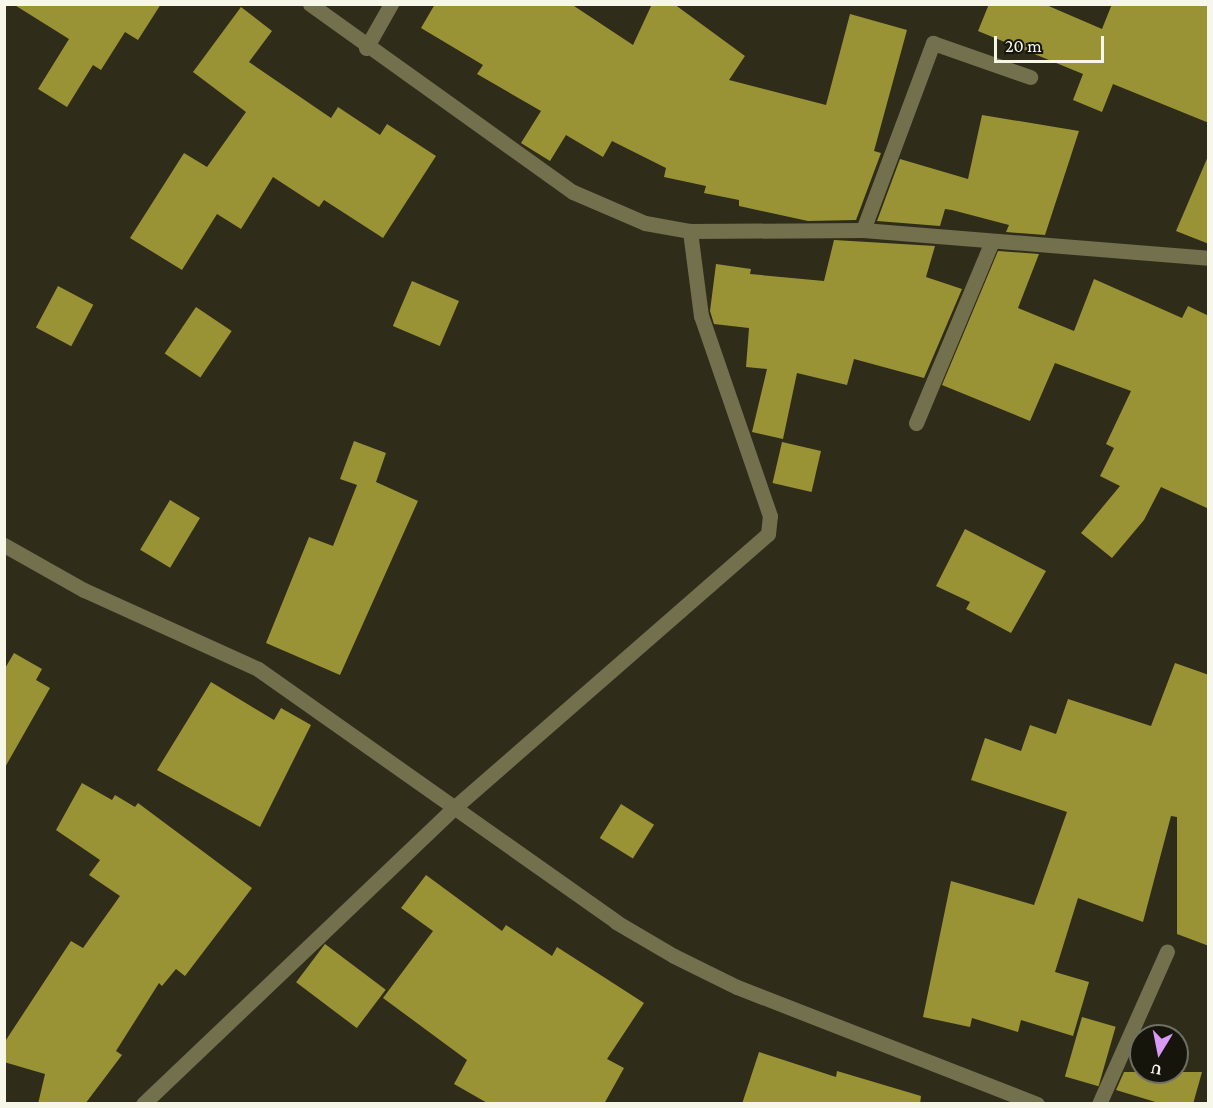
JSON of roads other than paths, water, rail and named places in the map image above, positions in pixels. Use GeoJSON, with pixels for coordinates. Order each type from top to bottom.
{"type":"FeatureCollection","features":[{"type":"Feature","properties":{"kind":"street"},"geometry":{"type":"LineString","coordinates":[[310,4],[366,48],[573,192],[645,223],[690,231],[863,230],[1209,258]]}},
{"type":"Feature","properties":{"kind":"street"},"geometry":{"type":"LineString","coordinates":[[366,48],[391,4]]}},
{"type":"Feature","properties":{"kind":"street"},"geometry":{"type":"LineString","coordinates":[[863,230],[933,43],[1030,77]]}},
{"type":"Feature","properties":{"kind":"street"},"geometry":{"type":"LineString","coordinates":[[143,1104],[455,807],[772,526],[701,316],[690,231]]}},
{"type":"Feature","properties":{"kind":"street"},"geometry":{"type":"LineString","coordinates":[[916,423],[992,241]]}},
{"type":"Feature","properties":{"kind":"street"},"geometry":{"type":"LineString","coordinates":[[4,545],[84,590],[258,669],[674,956],[737,987],[1037,1104]]}},
{"type":"Feature","properties":{"kind":"street"},"geometry":{"type":"LineString","coordinates":[[1099,1104],[1167,951]]}}]}
